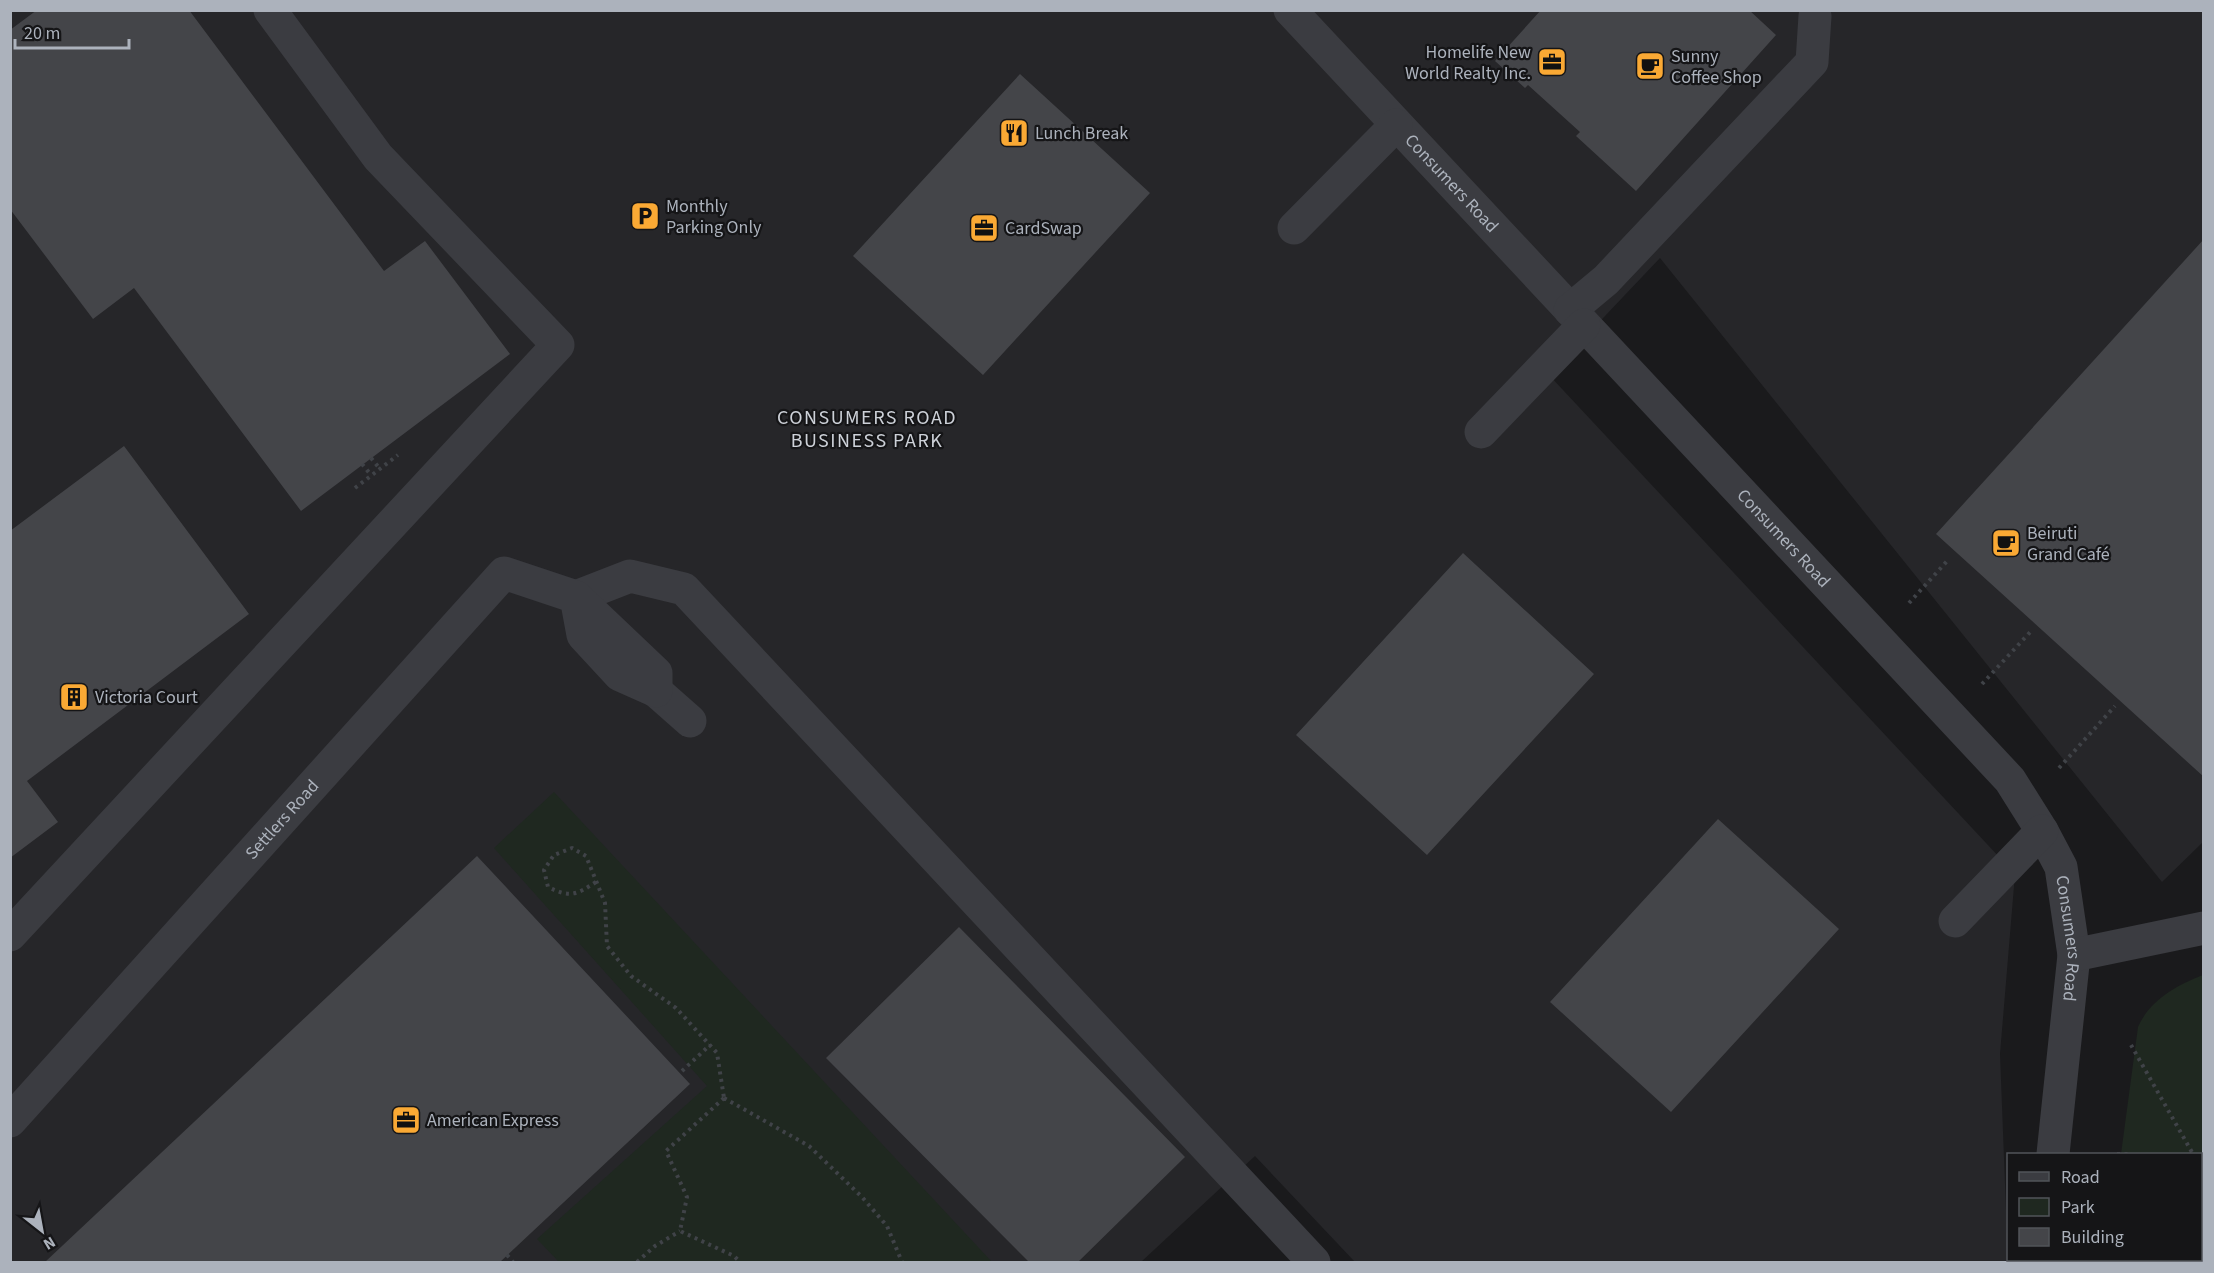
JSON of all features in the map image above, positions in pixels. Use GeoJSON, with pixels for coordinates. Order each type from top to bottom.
{"type":"FeatureCollection","features":[{"type":"Feature","properties":{"kind":"street"},"geometry":{"type":"LineString","coordinates":[[10,935],[558,345],[378,157],[270,10]]}},
{"type":"Feature","properties":{"kind":"street","name":"Consumers Road"},"geometry":{"type":"LineString","coordinates":[[1290,10],[2010,780],[2042,831],[2061,867],[2074,955],[2053,1153]]}},
{"type":"Feature","properties":{"kind":"street"},"geometry":{"type":"LineString","coordinates":[[1481,432],[1577,318],[1605,280],[1812,62],[1815,16]]}},
{"type":"Feature","properties":{"kind":"street"},"geometry":{"type":"LineString","coordinates":[[1294,228],[1396,124]]}},
{"type":"Feature","properties":{"kind":"street","name":"Settlers Road"},"geometry":{"type":"LineString","coordinates":[[10,1121],[504,573],[576,597]]}},
{"type":"Feature","properties":{"kind":"street"},"geometry":{"type":"LineString","coordinates":[[690,721],[656,692],[620,675],[583,635],[576,597],[630,576],[684,589],[1314,1263]]}},
{"type":"Feature","properties":{"kind":"street"},"geometry":{"type":"LineString","coordinates":[[1955,921],[2042,831]]}},
{"type":"Feature","properties":{"kind":"street"},"geometry":{"type":"LineString","coordinates":[[2074,955],[2204,928]]}},
{"type":"Feature","properties":{"kind":"path"},"geometry":{"type":"LineString","coordinates":[[355,488],[398,455]]}},
{"type":"Feature","properties":{"kind":"path"},"geometry":{"type":"LineString","coordinates":[[371,459],[380,469]]}},
{"type":"Feature","properties":{"kind":"path"},"geometry":{"type":"LineString","coordinates":[[362,464],[371,475]]}},
{"type":"Feature","properties":{"kind":"path"},"geometry":{"type":"LineString","coordinates":[[1909,603],[1949,559]]}},
{"type":"Feature","properties":{"kind":"path"},"geometry":{"type":"LineString","coordinates":[[1982,684],[2033,629]]}},
{"type":"Feature","properties":{"kind":"path"},"geometry":{"type":"LineString","coordinates":[[2058,768],[2115,705]]}},
{"type":"Feature","properties":{"kind":"path"},"geometry":{"type":"LineString","coordinates":[[596,882],[578,894],[562,894],[548,887],[544,870],[554,855],[572,848],[586,856],[605,903],[607,946],[631,976],[676,1008],[717,1053],[723,1098]]}},
{"type":"Feature","properties":{"kind":"path"},"geometry":{"type":"LineString","coordinates":[[682,1071],[710,1045]]}},
{"type":"Feature","properties":{"kind":"path"},"geometry":{"type":"LineString","coordinates":[[2132,1045],[2192,1153]]}},
{"type":"Feature","properties":{"kind":"path"},"geometry":{"type":"LineString","coordinates":[[637,1263],[656,1246],[680,1231],[687,1197],[666,1151],[723,1098]]}},
{"type":"Feature","properties":{"kind":"path"},"geometry":{"type":"LineString","coordinates":[[723,1098],[809,1146],[887,1226],[902,1263]]}},
{"type":"Feature","properties":{"kind":"path"},"geometry":{"type":"LineString","coordinates":[[680,1231],[734,1256],[740,1263]]}},
{"type":"Feature","properties":{"kind":"path"},"geometry":{"type":"LineString","coordinates":[[507,1255],[513,1263]]}},
{"type":"Feature","properties":{"kind":"shaded area"},"geometry":{"type":"Polygon","coordinates":[[[10,11],[2203,11],[2204,841],[2162,882],[1660,258],[1549,375],[2015,874],[2000,1054],[2008,1262],[1355,1262],[1255,1156],[1141,1262],[11,1262],[10,11]]]}},
{"type":"Feature","properties":{"kind":"green space"},"geometry":{"type":"Polygon","coordinates":[[[554,792],[992,1262],[557,1262],[537,1239],[707,1086],[494,848],[554,792]]]}},
{"type":"Feature","properties":{"kind":"green space"},"geometry":{"type":"Polygon","coordinates":[[[2203,975],[2203,1262],[2107,1262],[2202,1261],[2202,1153],[2121,1153],[2138,1027],[2143,1017],[2157,1001],[2203,975]]]}},
{"type":"Feature","properties":{"kind":"building"},"geometry":{"type":"Polygon","coordinates":[[[37,10],[189,10],[384,271],[425,241],[510,354],[301,511],[134,288],[93,319],[10,209],[10,30],[37,10]]]}},
{"type":"Feature","properties":{"kind":"building"},"geometry":{"type":"Polygon","coordinates":[[[1541,10],[1749,10],[1776,35],[1636,191],[1576,136],[1580,132],[1528,85],[1525,88],[1495,61],[1541,10]]]}},
{"type":"Feature","properties":{"kind":"building"},"geometry":{"type":"Polygon","coordinates":[[[1020,74],[1150,193],[983,375],[853,256],[1020,74]]]}},
{"type":"Feature","properties":{"kind":"building"},"geometry":{"type":"Polygon","coordinates":[[[2204,239],[2204,777],[1936,534],[2204,239]]]}},
{"type":"Feature","properties":{"kind":"building","name":"Victoria Court"},"geometry":{"type":"Polygon","coordinates":[[[124,446],[249,614],[27,781],[58,822],[10,858],[10,531],[124,446]]]}},
{"type":"Feature","properties":{"kind":"building"},"geometry":{"type":"Polygon","coordinates":[[[1463,553],[1594,674],[1427,855],[1296,735],[1463,553]]]}},
{"type":"Feature","properties":{"kind":"building"},"geometry":{"type":"Polygon","coordinates":[[[1718,819],[1839,929],[1671,1112],[1550,1002],[1718,819]]]}},
{"type":"Feature","properties":{"kind":"building"},"geometry":{"type":"Polygon","coordinates":[[[477,856],[690,1084],[500,1262],[45,1262],[477,856]]]}},
{"type":"Feature","properties":{"kind":"building"},"geometry":{"type":"Polygon","coordinates":[[[959,927],[1185,1157],[1078,1262],[1029,1262],[826,1058],[959,927]]]}},
{"type":"Feature","properties":{"kind":"place","name":"Homelife New World Realty Inc."},"geometry":{"type":"Point","coordinates":[1552,62]}},
{"type":"Feature","properties":{"kind":"place","name":"Sunny Coffee Shop"},"geometry":{"type":"Point","coordinates":[1650,66]}},
{"type":"Feature","properties":{"kind":"place","name":"Lunch Break"},"geometry":{"type":"Point","coordinates":[1014,133]}},
{"type":"Feature","properties":{"kind":"place","name":"Monthly Parking Only"},"geometry":{"type":"Point","coordinates":[645,216]}},
{"type":"Feature","properties":{"kind":"place","name":"CardSwap"},"geometry":{"type":"Point","coordinates":[984,228]}},
{"type":"Feature","properties":{"kind":"place","name":"Beiruti Grand Café"},"geometry":{"type":"Point","coordinates":[2006,543]}},
{"type":"Feature","properties":{"kind":"place","name":"Victoria Court"},"geometry":{"type":"Point","coordinates":[74,697]}},
{"type":"Feature","properties":{"kind":"place","name":"American Express"},"geometry":{"type":"Point","coordinates":[406,1120]}},
{"type":"Feature","properties":{"kind":"district","name":"CONSUMERS ROAD BUSINESS PARK"},"geometry":{"type":"Point","coordinates":[867,430]}}]}
